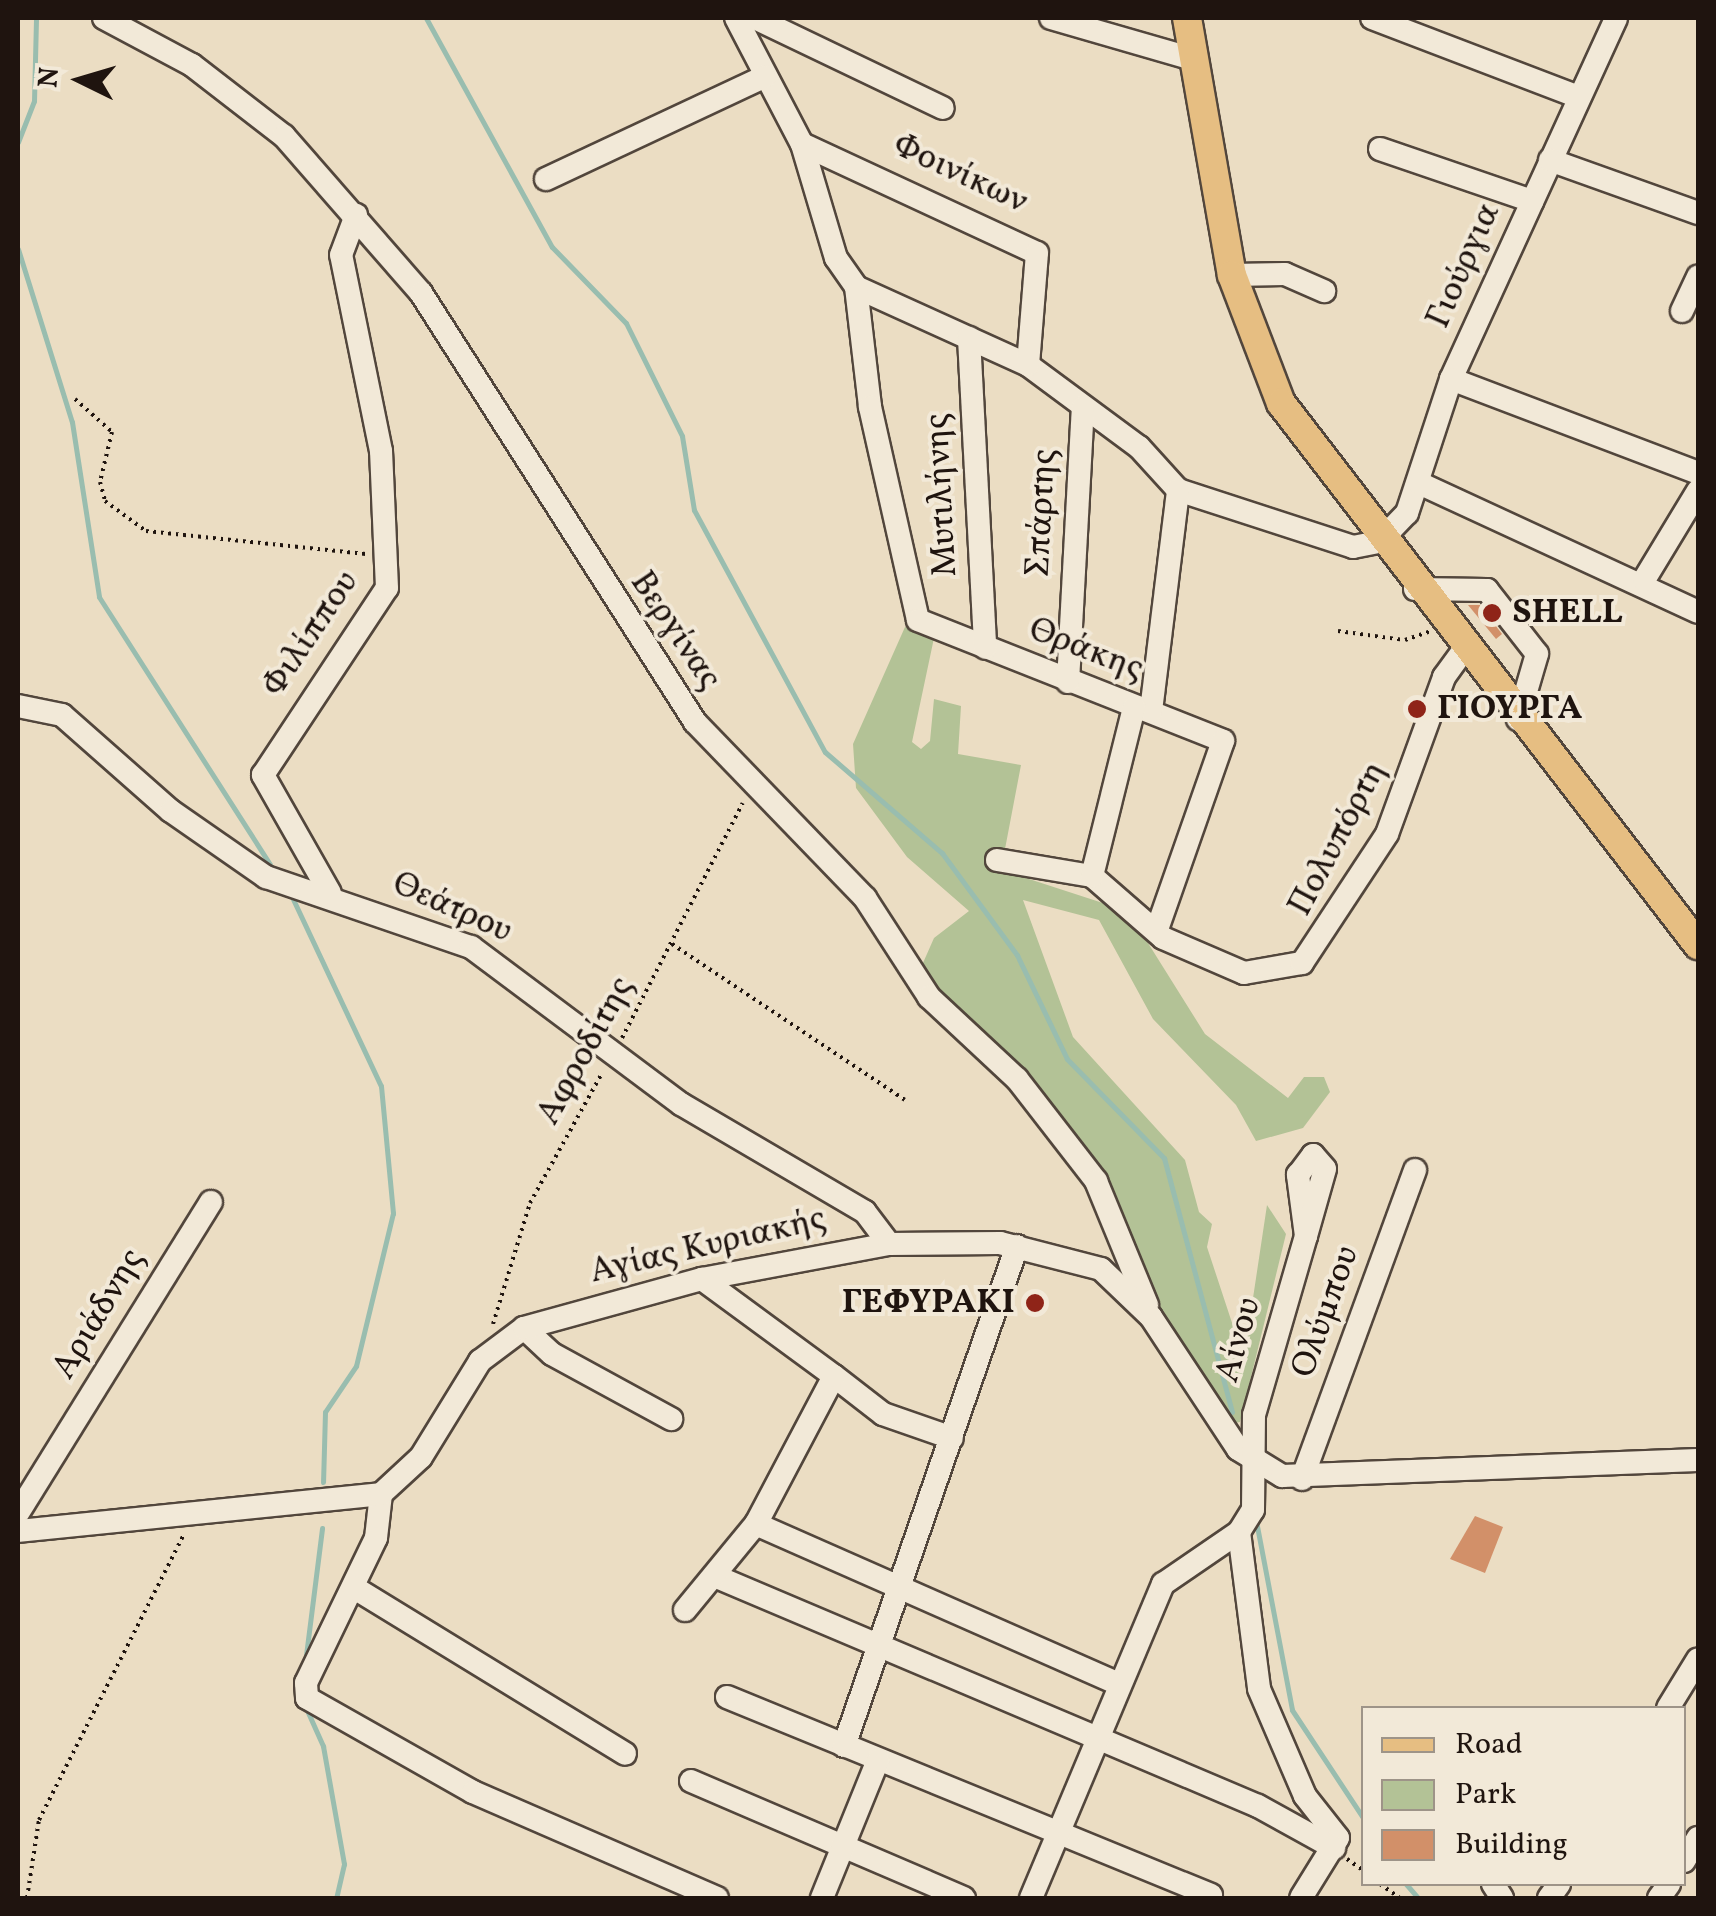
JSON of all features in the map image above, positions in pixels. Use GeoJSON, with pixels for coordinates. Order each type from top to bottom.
{"type":"FeatureCollection","features":[{"type":"Feature","properties":{"kind":"main road"},"geometry":{"type":"LineString","coordinates":[[1186,18],[1232,275],[1281,403],[1463,651],[1698,946]]}},
{"type":"Feature","properties":{"kind":"street","name":"Βεργίνας"},"geometry":{"type":"LineString","coordinates":[[104,18],[235,93],[356,215],[450,333],[646,656],[753,785],[865,898],[929,998],[1062,1134],[1115,1216],[1151,1318]]}},
{"type":"Feature","properties":{"kind":"street"},"geometry":{"type":"LineString","coordinates":[[736,18],[802,144],[836,258],[856,288],[1028,366],[1083,407],[1178,490],[1337,544],[1380,542]]}},
{"type":"Feature","properties":{"kind":"street"},"geometry":{"type":"LineString","coordinates":[[754,18],[942,108]]}},
{"type":"Feature","properties":{"kind":"street"},"geometry":{"type":"LineString","coordinates":[[1050,18],[1192,59]]}},
{"type":"Feature","properties":{"kind":"street"},"geometry":{"type":"LineString","coordinates":[[1372,18],[1580,97]]}},
{"type":"Feature","properties":{"kind":"street","name":"Γιούργια"},"geometry":{"type":"LineString","coordinates":[[1380,542],[1420,483],[1451,379],[1616,18]]}},
{"type":"Feature","properties":{"kind":"street"},"geometry":{"type":"LineString","coordinates":[[546,179],[764,77]]}},
{"type":"Feature","properties":{"kind":"street","name":"Φοινίκων"},"geometry":{"type":"LineString","coordinates":[[802,144],[1029,244],[1039,264],[1028,366]]}},
{"type":"Feature","properties":{"kind":"street"},"geometry":{"type":"LineString","coordinates":[[1380,149],[1532,201]]}},
{"type":"Feature","properties":{"kind":"street"},"geometry":{"type":"LineString","coordinates":[[1550,160],[1698,213]]}},
{"type":"Feature","properties":{"kind":"street","name":"Φιλίππου"},"geometry":{"type":"LineString","coordinates":[[330,893],[263,775],[374,612],[390,556],[372,391],[341,255],[356,215]]}},
{"type":"Feature","properties":{"kind":"street"},"geometry":{"type":"LineString","coordinates":[[1232,275],[1284,274],[1324,291]]}},
{"type":"Feature","properties":{"kind":"street"},"geometry":{"type":"LineString","coordinates":[[1682,311],[1698,277]]}},
{"type":"Feature","properties":{"kind":"street","name":"Θράκης"},"geometry":{"type":"LineString","coordinates":[[856,288],[870,408],[918,620],[1142,709],[1224,748],[1158,929]]}},
{"type":"Feature","properties":{"kind":"street","name":"Μυτιλήνης"},"geometry":{"type":"LineString","coordinates":[[969,338],[984,648]]}},
{"type":"Feature","properties":{"kind":"street"},"geometry":{"type":"LineString","coordinates":[[1451,379],[1698,473]]}},
{"type":"Feature","properties":{"kind":"street","name":"Σπάρτης"},"geometry":{"type":"LineString","coordinates":[[1068,682],[1083,407]]}},
{"type":"Feature","properties":{"kind":"street"},"geometry":{"type":"LineString","coordinates":[[1420,483],[1644,580],[1698,612]]}},
{"type":"Feature","properties":{"kind":"street"},"geometry":{"type":"LineString","coordinates":[[1092,876],[1142,709],[1178,490]]}},
{"type":"Feature","properties":{"kind":"street"},"geometry":{"type":"LineString","coordinates":[[1644,580],[1698,492]]}},
{"type":"Feature","properties":{"kind":"street"},"geometry":{"type":"LineString","coordinates":[[1415,588],[1487,590],[1517,628],[1537,654],[1518,719]]}},
{"type":"Feature","properties":{"kind":"street","name":"Πολυπόρτη"},"geometry":{"type":"LineString","coordinates":[[997,860],[1092,876],[1158,929],[1244,973],[1312,956],[1387,834],[1444,677],[1463,651]]}},
{"type":"Feature","properties":{"kind":"street","name":"Θεάτρου"},"geometry":{"type":"LineString","coordinates":[[18,706],[62,715],[170,811],[266,877],[330,893],[471,947],[610,1056],[865,1212],[889,1244]]}},
{"type":"Feature","properties":{"kind":"street","name":"Ολύμπου"},"geometry":{"type":"LineString","coordinates":[[1302,1479],[1415,1170]]}},
{"type":"Feature","properties":{"kind":"street","name":"Αριάδνης"},"geometry":{"type":"LineString","coordinates":[[18,1513],[210,1202]]}},
{"type":"Feature","properties":{"kind":"street","name":"Αίνου"},"geometry":{"type":"LineString","coordinates":[[1260,1466],[1254,1415],[1306,1236]]}},
{"type":"Feature","properties":{"kind":"street","name":"Αγίας Κυριακής"},"geometry":{"type":"LineString","coordinates":[[382,1494],[421,1457],[490,1351],[524,1328],[702,1279],[889,1244],[1017,1246],[1100,1269],[1151,1318],[1206,1406],[1260,1466]]}},
{"type":"Feature","properties":{"kind":"street"},"geometry":{"type":"LineString","coordinates":[[844,1746],[1017,1246]]}},
{"type":"Feature","properties":{"kind":"street"},"geometry":{"type":"LineString","coordinates":[[702,1279],[883,1414],[952,1438]]}},
{"type":"Feature","properties":{"kind":"street"},"geometry":{"type":"LineString","coordinates":[[524,1328],[552,1354],[672,1419]]}},
{"type":"Feature","properties":{"kind":"street"},"geometry":{"type":"LineString","coordinates":[[685,1610],[717,1577],[756,1524],[834,1376]]}},
{"type":"Feature","properties":{"kind":"street"},"geometry":{"type":"LineString","coordinates":[[1301,1898],[1334,1848],[1337,1832],[1306,1796],[1259,1689],[1238,1532],[1260,1466],[1302,1479],[1698,1460]]}},
{"type":"Feature","properties":{"kind":"street"},"geometry":{"type":"LineString","coordinates":[[18,1530],[382,1494],[353,1587],[306,1683],[311,1702],[473,1792],[716,1898]]}},
{"type":"Feature","properties":{"kind":"street"},"geometry":{"type":"LineString","coordinates":[[756,1524],[1119,1684]]}},
{"type":"Feature","properties":{"kind":"street"},"geometry":{"type":"LineString","coordinates":[[1031,1898],[1095,1738],[1163,1584],[1238,1532]]}},
{"type":"Feature","properties":{"kind":"street"},"geometry":{"type":"LineString","coordinates":[[717,1577],[1095,1738],[1334,1848]]}},
{"type":"Feature","properties":{"kind":"street"},"geometry":{"type":"LineString","coordinates":[[353,1587],[626,1754]]}},
{"type":"Feature","properties":{"kind":"street"},"geometry":{"type":"LineString","coordinates":[[1669,1706],[1698,1658]]}},
{"type":"Feature","properties":{"kind":"street"},"geometry":{"type":"LineString","coordinates":[[726,1697],[1212,1895]]}},
{"type":"Feature","properties":{"kind":"street"},"geometry":{"type":"LineString","coordinates":[[822,1898],[878,1760]]}},
{"type":"Feature","properties":{"kind":"street"},"geometry":{"type":"LineString","coordinates":[[692,1782],[840,1850],[964,1898]]}},
{"type":"Feature","properties":{"kind":"path"},"geometry":{"type":"LineString","coordinates":[[76,399],[112,432],[100,482],[105,502],[146,530],[390,556]]}},
{"type":"Feature","properties":{"kind":"path"},"geometry":{"type":"LineString","coordinates":[[1338,631],[1405,640],[1442,623]]}},
{"type":"Feature","properties":{"kind":"path","name":"Αφροδίτης"},"geometry":{"type":"LineString","coordinates":[[490,1351],[530,1202],[672,944],[753,785]]}},
{"type":"Feature","properties":{"kind":"path"},"geometry":{"type":"LineString","coordinates":[[672,944],[905,1100]]}},
{"type":"Feature","properties":{"kind":"path"},"geometry":{"type":"LineString","coordinates":[[27,1898],[38,1820],[132,1651],[151,1588],[198,1513]]}},
{"type":"Feature","properties":{"kind":"green space"},"geometry":{"type":"Polygon","coordinates":[[[905,627],[934,638],[912,742],[921,749],[930,741],[934,699],[961,706],[958,754],[1021,765],[1001,870],[1109,905],[1148,943],[1205,1034],[1288,1098],[1304,1077],[1324,1077],[1330,1092],[1303,1128],[1256,1141],[1236,1105],[1153,1019],[1099,920],[1023,900],[1073,1037],[1185,1160],[1199,1212],[1212,1224],[1207,1247],[1238,1341],[1247,1338],[1267,1205],[1286,1234],[1240,1422],[1230,1424],[1154,1316],[1099,1178],[919,972],[934,938],[969,911],[907,857],[856,788],[853,744],[905,627]]]}},
{"type":"Feature","properties":{"kind":"building"},"geometry":{"type":"Polygon","coordinates":[[[1468,605],[1480,605],[1502,634],[1496,639],[1468,605]]]}},
{"type":"Feature","properties":{"kind":"building"},"geometry":{"type":"Polygon","coordinates":[[[1475,1516],[1503,1527],[1485,1573],[1450,1559],[1475,1516]]]}},
{"type":"Feature","properties":{"kind":"waterway"},"geometry":{"type":"LineString","coordinates":[[18,142],[34,101],[36,18]]}},
{"type":"Feature","properties":{"kind":"waterway"},"geometry":{"type":"LineString","coordinates":[[426,18],[552,247],[626,323],[682,436],[694,510],[825,752],[942,853],[1017,955],[1067,1059],[1164,1158],[1232,1412]]}},
{"type":"Feature","properties":{"kind":"waterway"},"geometry":{"type":"LineString","coordinates":[[18,249],[72,422],[99,597],[270,864]]}},
{"type":"Feature","properties":{"kind":"waterway"},"geometry":{"type":"LineString","coordinates":[[292,897],[381,1086],[393,1213],[356,1366],[325,1412],[323,1482]]}},
{"type":"Feature","properties":{"kind":"waterway"},"geometry":{"type":"LineString","coordinates":[[1257,1526],[1292,1710],[1361,1814]]}},
{"type":"Feature","properties":{"kind":"waterway"},"geometry":{"type":"LineString","coordinates":[[305,1663],[322,1528]]}},
{"type":"Feature","properties":{"kind":"waterway"},"geometry":{"type":"LineString","coordinates":[[306,1708],[323,1746],[344,1864],[336,1898]]}},
{"type":"Feature","properties":{"kind":"waterway"},"geometry":{"type":"LineString","coordinates":[[1408,1886],[1418,1898]]}},
{"type":"Feature","properties":{"kind":"place","name":"SHELL"},"geometry":{"type":"Point","coordinates":[1492,613]}},
{"type":"Feature","properties":{"kind":"place","name":"ΓΙΟΥΡΓΑ"},"geometry":{"type":"Point","coordinates":[1417,709]}},
{"type":"Feature","properties":{"kind":"place","name":"ΓΕΦΥΡΑΚΙ"},"geometry":{"type":"Point","coordinates":[1035,1303]}}]}
